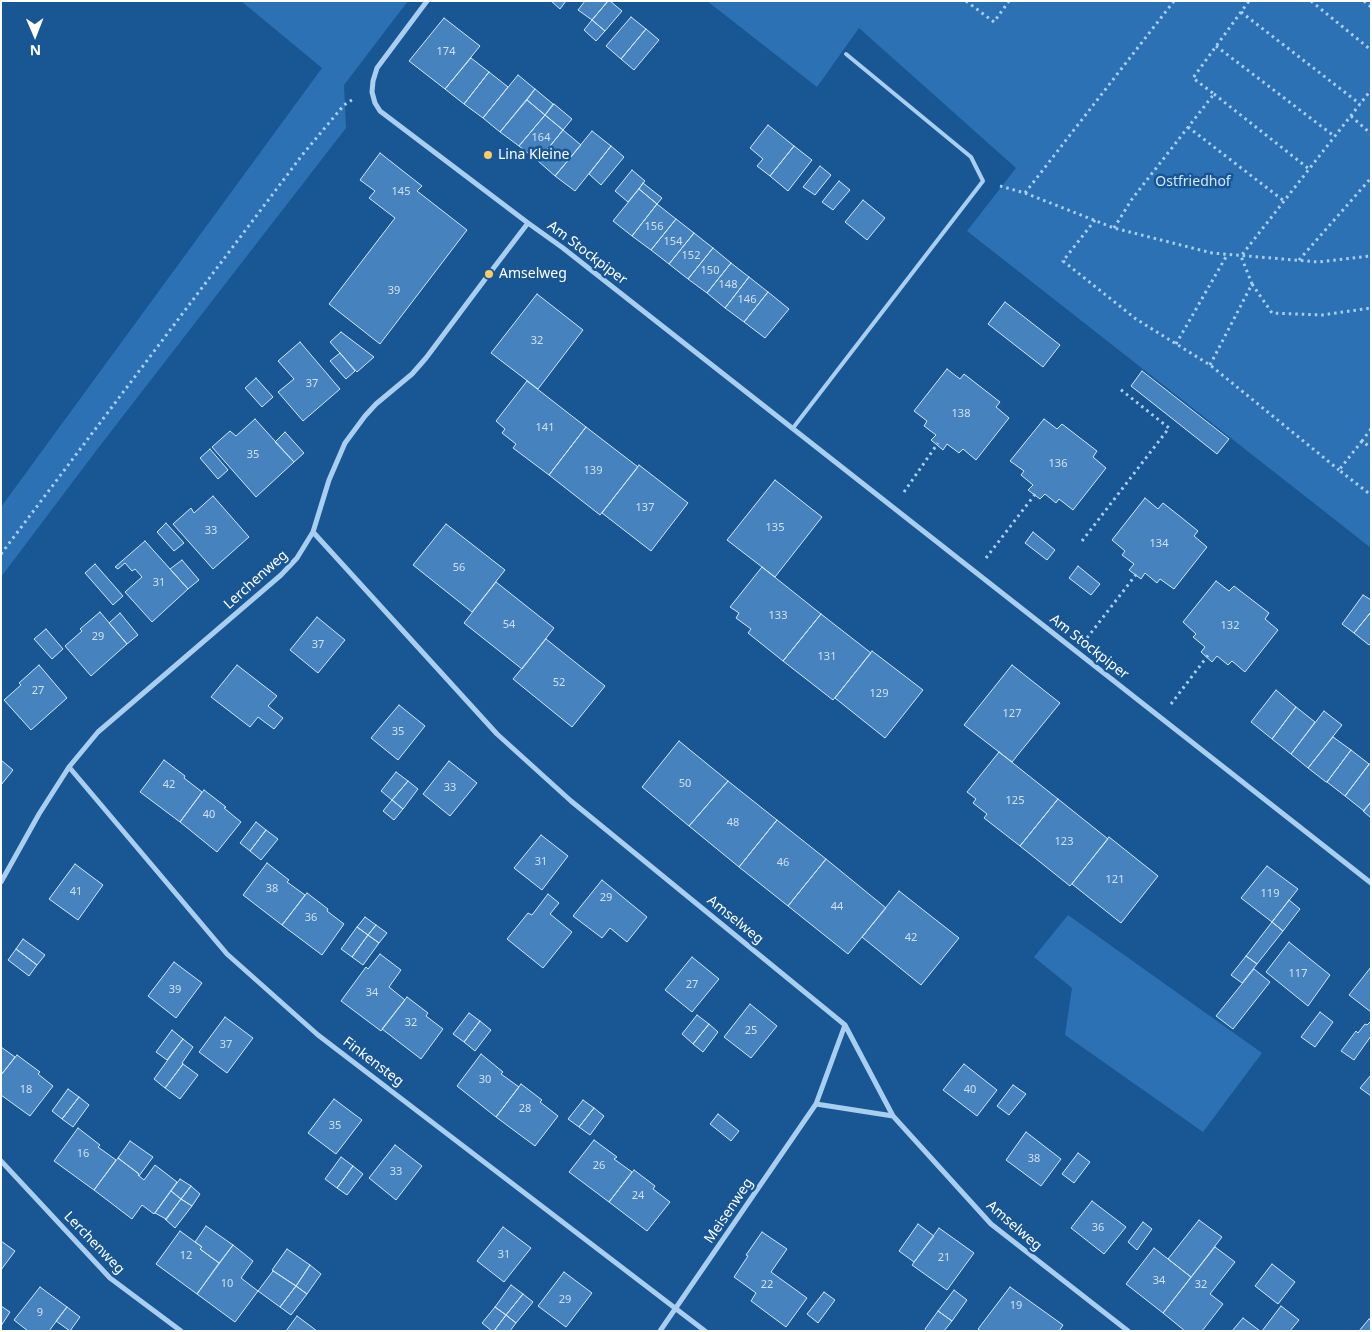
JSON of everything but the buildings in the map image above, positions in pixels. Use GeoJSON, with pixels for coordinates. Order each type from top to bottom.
{"type":"FeatureCollection","features":[{"type":"Feature","properties":{"kind":"street"},"geometry":{"type":"LineString","coordinates":[[372,92],[378,68],[427,1]]}},
{"type":"Feature","properties":{"kind":"street","name":"Am Stockpiper"},"geometry":{"type":"LineString","coordinates":[[372,92],[380,111],[389,119],[528,224],[563,248],[1371,883]]}},
{"type":"Feature","properties":{"kind":"street","name":"Lerchenweg"},"geometry":{"type":"LineString","coordinates":[[1,882],[39,814],[69,766],[98,732],[281,575],[297,558],[313,532],[329,480],[345,444],[376,404],[412,374],[426,358],[528,224]]}},
{"type":"Feature","properties":{"kind":"street","name":"Amselweg"},"geometry":{"type":"LineString","coordinates":[[313,532],[497,734],[572,801],[846,1025],[893,1116],[991,1224],[1128,1331]]}},
{"type":"Feature","properties":{"kind":"street","name":"Finkensteg"},"geometry":{"type":"LineString","coordinates":[[69,766],[227,954],[318,1035],[705,1331]]}},
{"type":"Feature","properties":{"kind":"street","name":"Meisenweg"},"geometry":{"type":"LineString","coordinates":[[660,1331],[816,1104],[846,1025]]}},
{"type":"Feature","properties":{"kind":"street"},"geometry":{"type":"LineString","coordinates":[[816,1104],[893,1116]]}},
{"type":"Feature","properties":{"kind":"street","name":"Lerchenweg"},"geometry":{"type":"LineString","coordinates":[[1,1161],[110,1278],[181,1331]]}},
{"type":"Feature","properties":{"kind":"lane"},"geometry":{"type":"LineString","coordinates":[[794,428],[983,181],[971,156],[846,54]]}},
{"type":"Feature","properties":{"kind":"path"},"geometry":{"type":"LineString","coordinates":[[966,1],[994,22],[1009,1]]}},
{"type":"Feature","properties":{"kind":"path"},"geometry":{"type":"LineString","coordinates":[[1025,193],[1174,1]]}},
{"type":"Feature","properties":{"kind":"path"},"geometry":{"type":"LineString","coordinates":[[1249,1],[1193,78],[1309,169]]}},
{"type":"Feature","properties":{"kind":"path"},"geometry":{"type":"LineString","coordinates":[[1311,1],[1371,50]]}},
{"type":"Feature","properties":{"kind":"path"},"geometry":{"type":"LineString","coordinates":[[1364,1],[1371,7]]}},
{"type":"Feature","properties":{"kind":"path"},"geometry":{"type":"LineString","coordinates":[[1241,12],[1360,104]]}},
{"type":"Feature","properties":{"kind":"path"},"geometry":{"type":"LineString","coordinates":[[1216,46],[1334,136]]}},
{"type":"Feature","properties":{"kind":"path"},"geometry":{"type":"LineString","coordinates":[[1241,256],[1371,90]]}},
{"type":"Feature","properties":{"kind":"path"},"geometry":{"type":"LineString","coordinates":[[1,554],[303,154],[344,105],[372,92]]}},
{"type":"Feature","properties":{"kind":"path"},"geometry":{"type":"LineString","coordinates":[[1114,228],[1132,199],[1214,94]]}},
{"type":"Feature","properties":{"kind":"path"},"geometry":{"type":"LineString","coordinates":[[1350,116],[1371,134]]}},
{"type":"Feature","properties":{"kind":"path"},"geometry":{"type":"LineString","coordinates":[[1188,128],[1284,201]]}},
{"type":"Feature","properties":{"kind":"path"},"geometry":{"type":"LineString","coordinates":[[1299,260],[1371,178]]}},
{"type":"Feature","properties":{"kind":"path"},"geometry":{"type":"LineString","coordinates":[[983,181],[1025,193],[1114,228],[1212,253],[1318,262],[1371,256]]}},
{"type":"Feature","properties":{"kind":"path"},"geometry":{"type":"LineString","coordinates":[[1095,220],[1063,261],[1136,320],[1210,365],[1371,496]]}},
{"type":"Feature","properties":{"kind":"path"},"geometry":{"type":"LineString","coordinates":[[1176,344],[1227,254]]}},
{"type":"Feature","properties":{"kind":"path"},"geometry":{"type":"LineString","coordinates":[[1241,256],[1252,284],[1272,313],[1322,315],[1371,308]]}},
{"type":"Feature","properties":{"kind":"path"},"geometry":{"type":"LineString","coordinates":[[1210,365],[1252,284]]}},
{"type":"Feature","properties":{"kind":"path"},"geometry":{"type":"LineString","coordinates":[[1082,541],[1169,428],[1120,389]]}},
{"type":"Feature","properties":{"kind":"path"},"geometry":{"type":"LineString","coordinates":[[1339,470],[1371,429]]}},
{"type":"Feature","properties":{"kind":"path"},"geometry":{"type":"LineString","coordinates":[[1362,441],[1371,448]]}},
{"type":"Feature","properties":{"kind":"path"},"geometry":{"type":"LineString","coordinates":[[893,507],[938,443]]}},
{"type":"Feature","properties":{"kind":"path"},"geometry":{"type":"LineString","coordinates":[[975,572],[1036,493]]}},
{"type":"Feature","properties":{"kind":"path"},"geometry":{"type":"LineString","coordinates":[[1076,652],[1138,572]]}},
{"type":"Feature","properties":{"kind":"path"},"geometry":{"type":"LineString","coordinates":[[1160,718],[1209,654]]}},
{"type":"Feature","properties":{"kind":"green space"},"geometry":{"type":"Polygon","coordinates":[[[241,1],[408,1],[344,85],[346,128],[1,577],[1,507],[322,68],[241,1]]]}},
{"type":"Feature","properties":{"kind":"green space","name":"Ostfriedhof"},"geometry":{"type":"Polygon","coordinates":[[[707,1],[1371,1],[1371,548],[967,231],[1016,168],[859,28],[817,87],[707,1]]]}},
{"type":"Feature","properties":{"kind":"green space"},"geometry":{"type":"Polygon","coordinates":[[[1068,915],[1262,1053],[1203,1132],[1065,1035],[1072,988],[1034,957],[1068,915]]]}},
{"type":"Feature","properties":{"kind":"place","name":"Lina Kleine"},"geometry":{"type":"Point","coordinates":[488,155]}},
{"type":"Feature","properties":{"kind":"place","name":"Amselweg"},"geometry":{"type":"Point","coordinates":[489,274]}}]}
